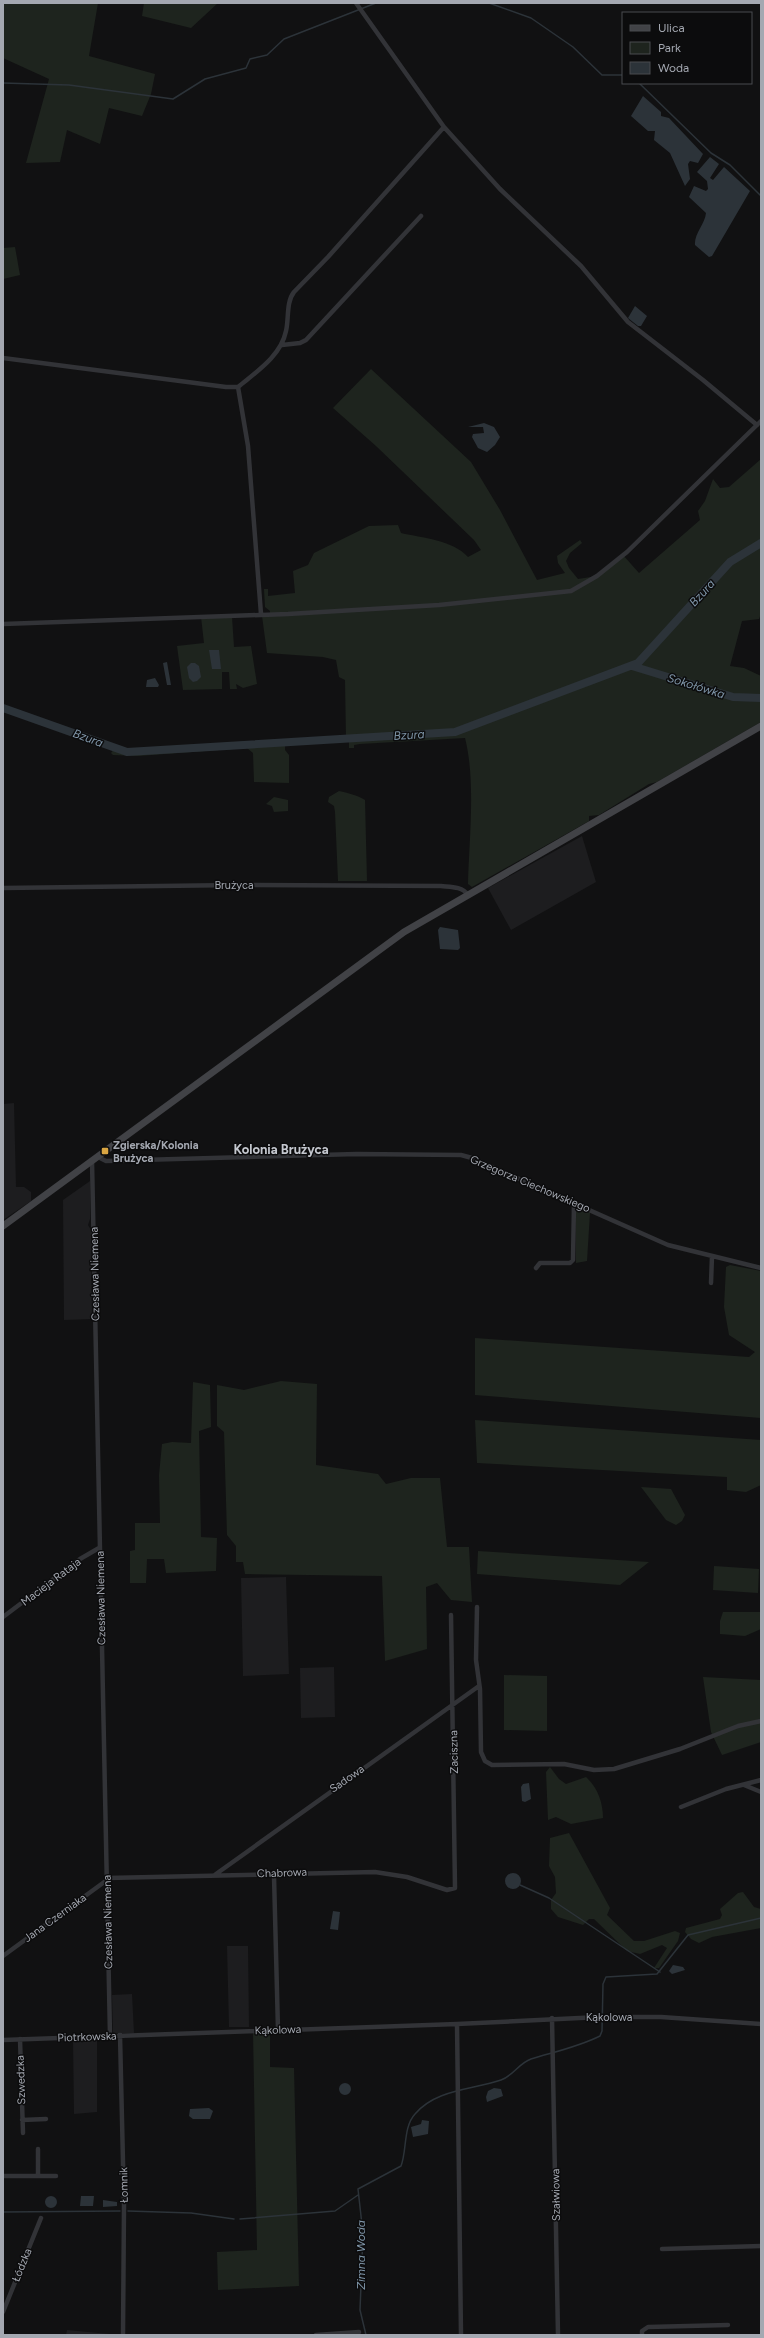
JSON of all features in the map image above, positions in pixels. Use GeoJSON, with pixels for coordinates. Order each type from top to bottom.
{"type":"FeatureCollection","features":[{"type":"Feature","properties":{"kind":"main road"},"geometry":{"type":"LineString","coordinates":[[3,1226],[404,932],[466,893],[761,726]]}},
{"type":"Feature","properties":{"kind":"street"},"geometry":{"type":"LineString","coordinates":[[356,3],[444,127],[500,189],[581,266],[628,322],[703,380],[757,425]]}},
{"type":"Feature","properties":{"kind":"street"},"geometry":{"type":"LineString","coordinates":[[3,358],[226,387],[238,387],[264,364],[282,345],[292,294],[444,127]]}},
{"type":"Feature","properties":{"kind":"street"},"geometry":{"type":"LineString","coordinates":[[282,345],[300,343],[306,340],[421,216]]}},
{"type":"Feature","properties":{"kind":"street"},"geometry":{"type":"LineString","coordinates":[[238,387],[248,446],[261,614]]}},
{"type":"Feature","properties":{"kind":"street"},"geometry":{"type":"LineString","coordinates":[[3,624],[261,614],[431,605],[571,591],[597,576],[633,546],[761,420]]}},
{"type":"Feature","properties":{"kind":"street","name":"Brużyca"},"geometry":{"type":"LineString","coordinates":[[3,888],[253,885],[441,886],[466,893]]}},
{"type":"Feature","properties":{"kind":"street","name":"Grzegorza Ciechowskiego"},"geometry":{"type":"LineString","coordinates":[[95,1159],[106,1160],[357,1154],[448,1154],[472,1158],[668,1245],[761,1268]]}},
{"type":"Feature","properties":{"kind":"street","name":"Czesława Niemena"},"geometry":{"type":"LineString","coordinates":[[95,1159],[100,1548],[110,2036]]}},
{"type":"Feature","properties":{"kind":"street"},"geometry":{"type":"LineString","coordinates":[[536,1268],[540,1263],[570,1263],[573,1260],[574,1203]]}},
{"type":"Feature","properties":{"kind":"street"},"geometry":{"type":"LineString","coordinates":[[711,1283],[712,1256]]}},
{"type":"Feature","properties":{"kind":"street","name":"Macieja Rataja"},"geometry":{"type":"LineString","coordinates":[[3,1617],[80,1559],[100,1548]]}},
{"type":"Feature","properties":{"kind":"street"},"geometry":{"type":"LineString","coordinates":[[477,1607],[476,1660],[479,1686],[482,1757],[488,1763],[498,1766],[559,1764],[594,1770],[614,1769],[680,1749],[738,1726],[761,1721]]}},
{"type":"Feature","properties":{"kind":"street","name":"Zaciszna"},"geometry":{"type":"LineString","coordinates":[[451,1615],[455,1888]]}},
{"type":"Feature","properties":{"kind":"street","name":"Sadowa"},"geometry":{"type":"LineString","coordinates":[[216,1874],[479,1686]]}},
{"type":"Feature","properties":{"kind":"street"},"geometry":{"type":"LineString","coordinates":[[681,1807],[726,1789],[761,1780]]}},
{"type":"Feature","properties":{"kind":"street"},"geometry":{"type":"LineString","coordinates":[[744,1785],[761,1792]]}},
{"type":"Feature","properties":{"kind":"street","name":"Chabrowa"},"geometry":{"type":"LineString","coordinates":[[107,1879],[216,1874],[375,1872],[407,1877],[447,1890],[455,1888]]}},
{"type":"Feature","properties":{"kind":"street"},"geometry":{"type":"LineString","coordinates":[[272,1874],[274,1876],[278,2030]]}},
{"type":"Feature","properties":{"kind":"street","name":"Jana Czerniaka"},"geometry":{"type":"LineString","coordinates":[[3,1956],[107,1879]]}},
{"type":"Feature","properties":{"kind":"street","name":"Kąkolowa"},"geometry":{"type":"LineString","coordinates":[[172,2033],[457,2024],[552,2018],[603,2017],[661,2017],[761,2024]]}},
{"type":"Feature","properties":{"kind":"street","name":"Szałwiowa"},"geometry":{"type":"LineString","coordinates":[[552,2018],[558,2335]]}},
{"type":"Feature","properties":{"kind":"street"},"geometry":{"type":"LineString","coordinates":[[457,2024],[461,2335]]}},
{"type":"Feature","properties":{"kind":"street","name":"Piotrkowska"},"geometry":{"type":"LineString","coordinates":[[3,2040],[172,2033]]}},
{"type":"Feature","properties":{"kind":"street","name":"Łomnik"},"geometry":{"type":"LineString","coordinates":[[120,2036],[124,2205],[123,2335]]}},
{"type":"Feature","properties":{"kind":"street","name":"Szwedzka"},"geometry":{"type":"LineString","coordinates":[[20,2039],[23,2133]]}},
{"type":"Feature","properties":{"kind":"street","name":"Szwedzka"},"geometry":{"type":"LineString","coordinates":[[22,2120],[46,2119]]}},
{"type":"Feature","properties":{"kind":"street"},"geometry":{"type":"LineString","coordinates":[[38,2149],[38,2176]]}},
{"type":"Feature","properties":{"kind":"street"},"geometry":{"type":"LineString","coordinates":[[3,2176],[56,2176]]}},
{"type":"Feature","properties":{"kind":"street","name":"Łódzka"},"geometry":{"type":"LineString","coordinates":[[3,2312],[41,2218]]}},
{"type":"Feature","properties":{"kind":"street"},"geometry":{"type":"LineString","coordinates":[[662,2249],[761,2246]]}},
{"type":"Feature","properties":{"kind":"street"},"geometry":{"type":"LineString","coordinates":[[642,2335],[642,2331],[649,2327],[728,2325]]}},
{"type":"Feature","properties":{"kind":"street"},"geometry":{"type":"LineString","coordinates":[[316,2335],[359,2332]]}},
{"type":"Feature","properties":{"kind":"shaded area"},"geometry":{"type":"Polygon","coordinates":[[[582,836],[596,882],[511,930],[488,888],[582,836]]]}},
{"type":"Feature","properties":{"kind":"shaded area"},"geometry":{"type":"Polygon","coordinates":[[[14,1103],[16,1187],[24,1187],[31,1192],[31,1201],[3,1220],[3,1104],[14,1103]]]}},
{"type":"Feature","properties":{"kind":"shaded area"},"geometry":{"type":"Polygon","coordinates":[[[90,1181],[90,1219],[88,1225],[91,1230],[92,1319],[64,1320],[63,1200],[90,1181]]]}},
{"type":"Feature","properties":{"kind":"shaded area"},"geometry":{"type":"Polygon","coordinates":[[[286,1577],[289,1674],[243,1676],[241,1578],[286,1577]]]}},
{"type":"Feature","properties":{"kind":"shaded area"},"geometry":{"type":"Polygon","coordinates":[[[334,1667],[335,1717],[301,1718],[300,1668],[334,1667]]]}},
{"type":"Feature","properties":{"kind":"shaded area"},"geometry":{"type":"Polygon","coordinates":[[[227,1946],[248,1946],[249,2027],[229,2027],[227,1946]]]}},
{"type":"Feature","properties":{"kind":"shaded area"},"geometry":{"type":"Polygon","coordinates":[[[132,1994],[134,2033],[113,2033],[112,1995],[132,1994]]]}},
{"type":"Feature","properties":{"kind":"shaded area"},"geometry":{"type":"Polygon","coordinates":[[[73,2039],[97,2039],[97,2112],[74,2114],[73,2039]]]}},
{"type":"Feature","properties":{"kind":"shaded area"},"geometry":{"type":"Polygon","coordinates":[[[67,2330],[120,2335],[66,2335],[67,2330]]]}},
{"type":"Feature","properties":{"kind":"green space"},"geometry":{"type":"Polygon","coordinates":[[[3,3],[98,3],[89,56],[155,74],[151,94],[142,116],[109,108],[100,144],[67,130],[60,162],[26,163],[49,79],[3,58],[3,3]]]}},
{"type":"Feature","properties":{"kind":"green space"},"geometry":{"type":"Polygon","coordinates":[[[144,3],[218,3],[191,28],[142,16],[144,3]]]}},
{"type":"Feature","properties":{"kind":"green space"},"geometry":{"type":"Polygon","coordinates":[[[15,247],[20,275],[3,279],[3,248],[15,247]]]}},
{"type":"Feature","properties":{"kind":"green space"},"geometry":{"type":"Polygon","coordinates":[[[371,369],[471,462],[500,510],[537,580],[565,573],[558,563],[557,556],[580,540],[582,543],[570,553],[566,561],[569,568],[578,579],[597,576],[623,555],[639,573],[700,520],[698,511],[705,501],[713,479],[720,488],[729,487],[761,459],[761,614],[759,619],[742,621],[730,666],[744,668],[761,676],[761,722],[657,782],[649,784],[599,815],[589,816],[589,821],[472,887],[468,884],[471,791],[465,738],[360,744],[354,745],[354,748],[349,748],[349,739],[346,739],[345,680],[339,677],[336,660],[323,657],[267,653],[262,616],[270,616],[270,611],[265,607],[264,589],[268,589],[268,596],[295,593],[293,571],[308,565],[314,553],[369,526],[398,525],[401,533],[446,543],[462,551],[468,557],[481,550],[474,540],[376,446],[333,408],[371,369]]]}},
{"type":"Feature","properties":{"kind":"green space"},"geometry":{"type":"Polygon","coordinates":[[[201,617],[232,617],[234,647],[251,646],[257,684],[243,688],[236,684],[237,689],[230,689],[229,672],[222,672],[222,689],[183,690],[177,646],[204,643],[201,617]]]}},
{"type":"Feature","properties":{"kind":"green space"},"geometry":{"type":"Polygon","coordinates":[[[285,743],[285,750],[289,755],[289,783],[254,782],[253,753],[247,748],[138,756],[113,755],[111,753],[114,749],[136,752],[285,743]]]}},
{"type":"Feature","properties":{"kind":"green space"},"geometry":{"type":"Polygon","coordinates":[[[339,791],[356,795],[365,800],[367,881],[338,881],[335,812],[334,806],[328,802],[329,797],[339,791]]]}},
{"type":"Feature","properties":{"kind":"green space"},"geometry":{"type":"Polygon","coordinates":[[[274,797],[288,800],[288,811],[274,812],[272,806],[266,804],[274,797]]]}},
{"type":"Feature","properties":{"kind":"green space"},"geometry":{"type":"Polygon","coordinates":[[[576,1207],[590,1213],[587,1261],[576,1263],[576,1207]]]}},
{"type":"Feature","properties":{"kind":"green space"},"geometry":{"type":"Polygon","coordinates":[[[730,1265],[761,1271],[761,1418],[475,1395],[475,1338],[749,1357],[755,1352],[729,1335],[724,1307],[726,1267],[730,1265]]]}},
{"type":"Feature","properties":{"kind":"green space"},"geometry":{"type":"Polygon","coordinates":[[[281,1381],[317,1384],[316,1465],[378,1474],[386,1484],[411,1478],[440,1478],[447,1547],[469,1547],[472,1602],[451,1600],[437,1583],[426,1587],[427,1649],[385,1661],[382,1576],[245,1574],[243,1562],[236,1562],[236,1546],[227,1535],[224,1432],[217,1426],[217,1385],[244,1390],[281,1381]]]}},
{"type":"Feature","properties":{"kind":"green space"},"geometry":{"type":"Polygon","coordinates":[[[193,1382],[210,1385],[211,1427],[199,1431],[201,1537],[217,1538],[216,1571],[166,1573],[164,1559],[147,1559],[146,1583],[130,1583],[130,1551],[135,1550],[135,1523],[160,1523],[159,1475],[162,1444],[172,1442],[191,1443],[193,1382]]]}},
{"type":"Feature","properties":{"kind":"green space"},"geometry":{"type":"Polygon","coordinates":[[[475,1420],[761,1440],[761,1485],[746,1492],[727,1490],[727,1477],[477,1463],[475,1420]]]}},
{"type":"Feature","properties":{"kind":"green space"},"geometry":{"type":"Polygon","coordinates":[[[641,1487],[671,1489],[685,1515],[682,1521],[676,1525],[666,1520],[641,1487]]]}},
{"type":"Feature","properties":{"kind":"green space"},"geometry":{"type":"Polygon","coordinates":[[[478,1551],[649,1562],[620,1585],[477,1574],[478,1551]]]}},
{"type":"Feature","properties":{"kind":"green space"},"geometry":{"type":"Polygon","coordinates":[[[714,1566],[759,1569],[758,1593],[713,1590],[714,1566]]]}},
{"type":"Feature","properties":{"kind":"green space"},"geometry":{"type":"Polygon","coordinates":[[[723,1612],[761,1612],[761,1629],[745,1636],[720,1634],[720,1621],[723,1612]]]}},
{"type":"Feature","properties":{"kind":"green space"},"geometry":{"type":"Polygon","coordinates":[[[504,1675],[547,1676],[547,1731],[504,1730],[504,1675]]]}},
{"type":"Feature","properties":{"kind":"green space"},"geometry":{"type":"Polygon","coordinates":[[[703,1677],[761,1680],[761,1742],[722,1755],[711,1732],[703,1677]]]}},
{"type":"Feature","properties":{"kind":"green space"},"geometry":{"type":"Polygon","coordinates":[[[550,1767],[559,1779],[566,1784],[586,1777],[597,1791],[602,1807],[603,1818],[571,1824],[556,1817],[548,1820],[546,1772],[550,1767]]]}},
{"type":"Feature","properties":{"kind":"green space"},"geometry":{"type":"Polygon","coordinates":[[[569,1833],[610,1908],[607,1915],[634,1941],[644,1941],[675,1931],[680,1933],[678,1941],[659,1968],[654,1968],[667,1948],[662,1945],[640,1954],[627,1951],[594,1919],[589,1919],[583,1925],[558,1917],[551,1909],[551,1900],[556,1893],[555,1877],[549,1866],[550,1838],[569,1833]]]}},
{"type":"Feature","properties":{"kind":"green space"},"geometry":{"type":"Polygon","coordinates":[[[743,1892],[754,1907],[761,1909],[761,1928],[712,1937],[699,1943],[691,1939],[685,1932],[686,1928],[720,1919],[722,1915],[720,1909],[738,1893],[743,1892]]]}},
{"type":"Feature","properties":{"kind":"green space"},"geometry":{"type":"Polygon","coordinates":[[[253,2032],[270,2032],[270,2067],[294,2068],[299,2286],[218,2290],[217,2252],[257,2250],[253,2032]]]}},
{"type":"Feature","properties":{"kind":"water"},"geometry":{"type":"Polygon","coordinates":[[[643,96],[661,112],[661,116],[669,118],[703,154],[698,163],[690,161],[688,164],[690,179],[685,186],[670,153],[654,140],[655,131],[648,131],[631,116],[643,96]]]}},
{"type":"Feature","properties":{"kind":"water"},"geometry":{"type":"Polygon","coordinates":[[[710,157],[719,164],[710,178],[713,180],[724,167],[750,191],[712,256],[709,257],[695,245],[696,237],[704,221],[706,213],[689,197],[694,186],[706,191],[708,189],[707,181],[697,172],[710,157]]]}},
{"type":"Feature","properties":{"kind":"water"},"geometry":{"type":"Polygon","coordinates":[[[635,306],[647,316],[641,326],[638,326],[628,318],[635,306]]]}},
{"type":"Feature","properties":{"kind":"water"},"geometry":{"type":"Polygon","coordinates":[[[484,423],[494,427],[500,437],[495,445],[487,452],[478,448],[472,437],[473,434],[484,433],[483,427],[468,427],[484,423]]]}},
{"type":"Feature","properties":{"kind":"water"},"geometry":{"type":"Polygon","coordinates":[[[209,650],[219,650],[221,669],[212,669],[209,650]]]}},
{"type":"Feature","properties":{"kind":"water"},"geometry":{"type":"Polygon","coordinates":[[[167,662],[171,685],[167,685],[163,663],[167,662]]]}},
{"type":"Feature","properties":{"kind":"water"},"geometry":{"type":"Polygon","coordinates":[[[191,663],[195,663],[199,666],[201,677],[197,681],[193,682],[189,678],[187,667],[191,663]]]}},
{"type":"Feature","properties":{"kind":"water"},"geometry":{"type":"Polygon","coordinates":[[[155,678],[159,685],[158,687],[146,687],[147,680],[155,678]]]}},
{"type":"Feature","properties":{"kind":"water"},"geometry":{"type":"Polygon","coordinates":[[[440,927],[458,930],[460,948],[458,950],[440,949],[438,930],[440,927]]]}},
{"type":"Feature","properties":{"kind":"water"},"geometry":{"type":"Polygon","coordinates":[[[529,1783],[531,1799],[525,1802],[522,1801],[521,1787],[523,1784],[529,1783]]]}},
{"type":"Feature","properties":{"kind":"water"},"geometry":{"type":"Polygon","coordinates":[[[513,1873],[519,1875],[521,1881],[519,1887],[513,1889],[507,1887],[505,1881],[507,1875],[513,1873]]]}},
{"type":"Feature","properties":{"kind":"water"},"geometry":{"type":"Polygon","coordinates":[[[333,1911],[340,1912],[338,1930],[330,1929],[333,1911]]]}},
{"type":"Feature","properties":{"kind":"water"},"geometry":{"type":"Polygon","coordinates":[[[673,1965],[683,1967],[685,1970],[672,1974],[669,1971],[673,1965]]]}},
{"type":"Feature","properties":{"kind":"water"},"geometry":{"type":"Polygon","coordinates":[[[343,2083],[347,2083],[351,2089],[347,2095],[343,2095],[339,2091],[339,2087],[343,2083]]]}},
{"type":"Feature","properties":{"kind":"water"},"geometry":{"type":"Polygon","coordinates":[[[494,2088],[501,2089],[503,2096],[487,2102],[486,2097],[488,2091],[494,2088]]]}},
{"type":"Feature","properties":{"kind":"water"},"geometry":{"type":"Polygon","coordinates":[[[209,2108],[213,2111],[210,2119],[193,2119],[189,2116],[190,2109],[209,2108]]]}},
{"type":"Feature","properties":{"kind":"water"},"geometry":{"type":"Polygon","coordinates":[[[422,2120],[429,2121],[428,2134],[413,2137],[411,2127],[421,2124],[422,2120]]]}},
{"type":"Feature","properties":{"kind":"water"},"geometry":{"type":"Polygon","coordinates":[[[49,2196],[53,2196],[57,2202],[53,2208],[49,2208],[45,2204],[45,2200],[49,2196]]]}},
{"type":"Feature","properties":{"kind":"water"},"geometry":{"type":"Polygon","coordinates":[[[81,2196],[94,2196],[93,2206],[80,2206],[81,2196]]]}},
{"type":"Feature","properties":{"kind":"water"},"geometry":{"type":"Polygon","coordinates":[[[103,2200],[117,2202],[117,2206],[103,2207],[103,2200]]]}},
{"type":"Feature","properties":{"kind":"waterway"},"geometry":{"type":"LineString","coordinates":[[3,83],[69,85],[173,99],[205,79],[246,68],[250,59],[267,55],[284,39],[376,3]]}},
{"type":"Feature","properties":{"kind":"waterway"},"geometry":{"type":"LineString","coordinates":[[489,3],[531,18],[573,47],[602,75],[622,75]]}},
{"type":"Feature","properties":{"kind":"waterway"},"geometry":{"type":"LineString","coordinates":[[640,84],[711,153],[730,165],[761,196]]}},
{"type":"Feature","properties":{"kind":"waterway","name":"Bzura"},"geometry":{"type":"LineString","coordinates":[[3,708],[127,752],[455,732],[638,663],[730,562],[761,543]]}},
{"type":"Feature","properties":{"kind":"waterway","name":"Sokołówka"},"geometry":{"type":"LineString","coordinates":[[632,666],[733,697],[761,698]]}},
{"type":"Feature","properties":{"kind":"waterway"},"geometry":{"type":"LineString","coordinates":[[520,1885],[549,1898],[660,1972]]}},
{"type":"Feature","properties":{"kind":"waterway","name":"Zimna Woda"},"geometry":{"type":"LineString","coordinates":[[366,2335],[360,2310],[363,2234],[358,2189],[401,2166],[407,2132],[411,2119],[415,2114],[433,2100],[444,2095],[501,2080],[509,2076],[523,2063],[531,2059],[575,2046],[600,2036],[602,2031],[603,1984],[606,1977],[657,1974],[688,1935],[761,1918]]}},
{"type":"Feature","properties":{"kind":"waterway"},"geometry":{"type":"LineString","coordinates":[[240,2219],[335,2211],[358,2195]]}},
{"type":"Feature","properties":{"kind":"waterway"},"geometry":{"type":"LineString","coordinates":[[3,2212],[120,2211]]}},
{"type":"Feature","properties":{"kind":"waterway"},"geometry":{"type":"LineString","coordinates":[[128,2211],[191,2213],[234,2219]]}},
{"type":"Feature","properties":{"kind":"place","name":"Zgierska/Kolonia Brużyca"},"geometry":{"type":"Point","coordinates":[105,1151]}},
{"type":"Feature","properties":{"kind":"district","name":"Kolonia Brużyca"},"geometry":{"type":"Point","coordinates":[281,1149]}}]}
